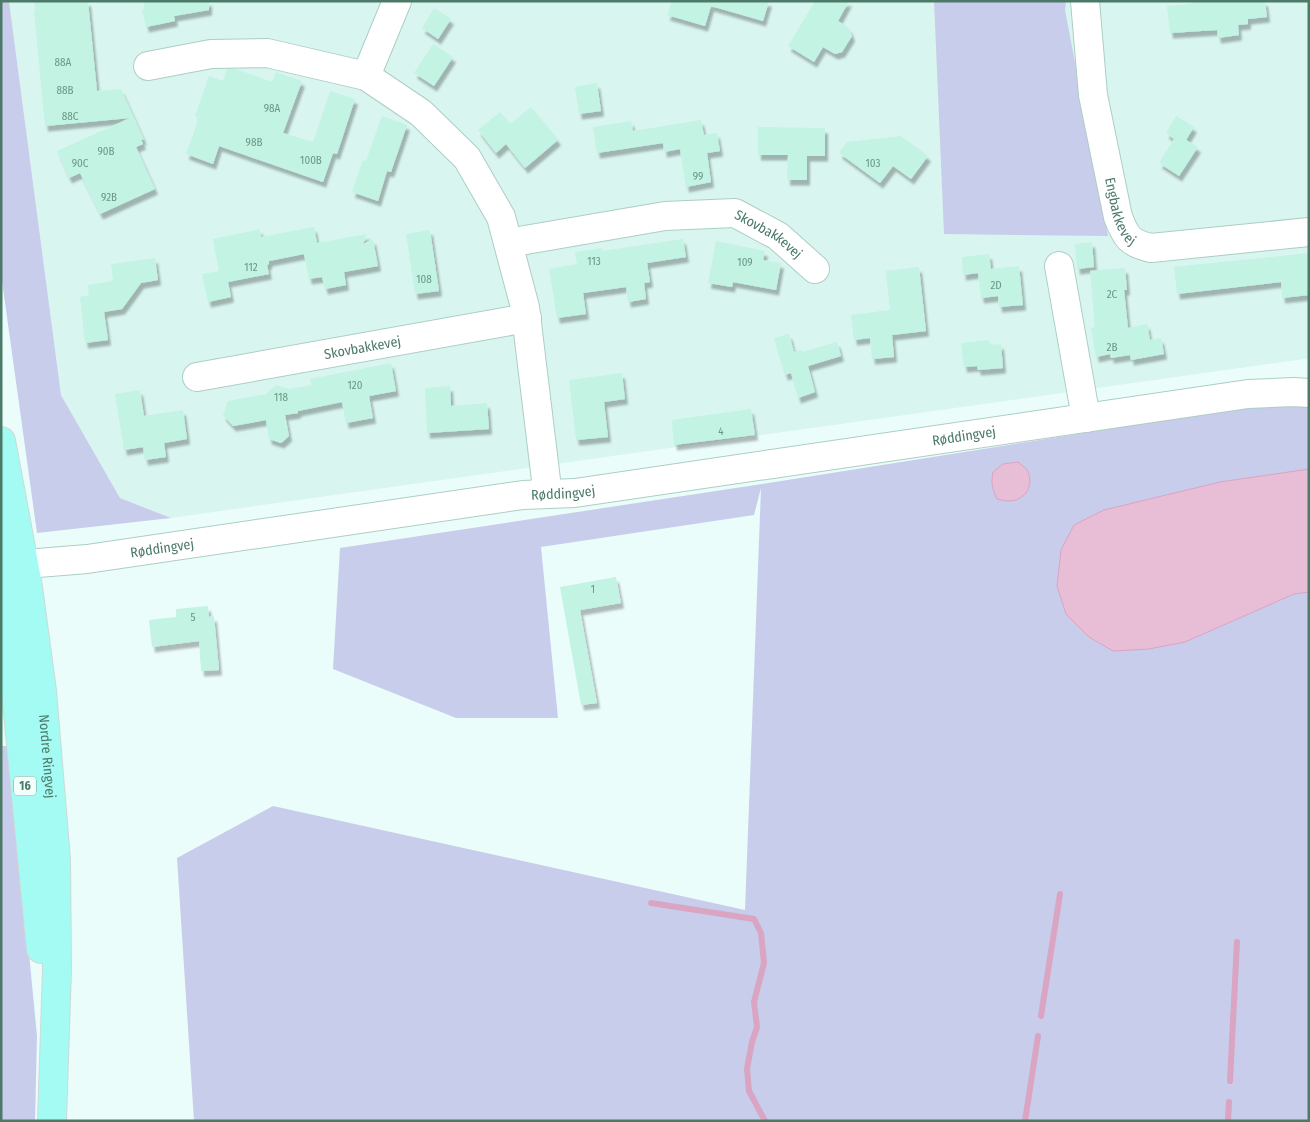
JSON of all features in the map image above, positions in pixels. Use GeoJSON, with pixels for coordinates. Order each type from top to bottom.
{"type":"FeatureCollection","features":[{"type":"Feature","properties":{"kind":"main road","name":"Nordre Ringvej"},"geometry":{"type":"LineString","coordinates":[[1,441],[27,580],[42,691],[56,860],[57,969],[52,1121]]}},
{"type":"Feature","properties":{"kind":"main road","name":"Nordre Ringvej"},"geometry":{"type":"LineString","coordinates":[[1,496],[6,582],[9,695],[53,1075]]}},
{"type":"Feature","properties":{"kind":"street","name":"Engbakkevej"},"geometry":{"type":"LineString","coordinates":[[1085,1],[1093,95],[1116,207],[1124,233],[1136,245],[1151,248],[1309,232]]}},
{"type":"Feature","properties":{"kind":"street"},"geometry":{"type":"LineString","coordinates":[[366,76],[399,6]]}},
{"type":"Feature","properties":{"kind":"street"},"geometry":{"type":"LineString","coordinates":[[148,66],[211,54],[267,53],[366,76],[421,113],[467,158],[502,218],[526,307],[546,480],[543,494]]}},
{"type":"Feature","properties":{"kind":"street","name":"Skovbakkevej"},"geometry":{"type":"LineString","coordinates":[[508,242],[665,216],[735,213],[778,236],[815,269]]}},
{"type":"Feature","properties":{"kind":"street"},"geometry":{"type":"LineString","coordinates":[[1059,266],[1086,418]]}},
{"type":"Feature","properties":{"kind":"street","name":"Skovbakkevej"},"geometry":{"type":"LineString","coordinates":[[197,376],[527,318]]}},
{"type":"Feature","properties":{"kind":"street","name":"Røddingvej"},"geometry":{"type":"LineString","coordinates":[[38,563],[87,559],[523,495],[575,493],[1248,394],[1309,392]]}},
{"type":"Feature","properties":{"kind":"street"},"geometry":{"type":"LineString","coordinates":[[9,695],[42,691]]}},
{"type":"Feature","properties":{"kind":"shaded area"},"geometry":{"type":"Polygon","coordinates":[[[1,1],[9,1],[61,395],[120,498],[171,518],[37,533],[1,274],[1,1]]]}},
{"type":"Feature","properties":{"kind":"shaded area"},"geometry":{"type":"Polygon","coordinates":[[[9,1],[1309,1],[1309,360],[1304,359],[171,518],[120,498],[61,395],[9,1]]]}},
{"type":"Feature","properties":{"kind":"shaded area"},"geometry":{"type":"Polygon","coordinates":[[[934,1],[1066,1],[1065,10],[1108,236],[944,234],[934,1]]]}},
{"type":"Feature","properties":{"kind":"shaded area"},"geometry":{"type":"Polygon","coordinates":[[[1282,404],[1309,406],[1309,1121],[194,1121],[177,858],[273,806],[745,910],[761,488],[754,515],[541,547],[558,718],[456,718],[333,669],[340,548],[1204,414],[1282,404]]]}},
{"type":"Feature","properties":{"kind":"shaded area"},"geometry":{"type":"Polygon","coordinates":[[[1018,462],[1026,469],[1029,475],[1030,481],[1027,491],[1015,500],[997,499],[992,486],[993,472],[1003,464],[1018,462]]]}},
{"type":"Feature","properties":{"kind":"shaded area"},"geometry":{"type":"Polygon","coordinates":[[[1309,469],[1309,592],[1294,594],[1185,642],[1149,649],[1113,651],[1089,637],[1066,614],[1057,586],[1061,550],[1074,525],[1104,510],[1220,482],[1309,469]]]}},
{"type":"Feature","properties":{"kind":"shaded area"},"geometry":{"type":"Polygon","coordinates":[[[1,746],[9,746],[37,1036],[35,1121],[1,1121],[1,746]]]}},
{"type":"Feature","properties":{"kind":"building"},"geometry":{"type":"Polygon","coordinates":[[[33,1],[88,1],[97,91],[121,89],[144,140],[141,139],[143,144],[136,147],[155,189],[100,214],[80,173],[69,178],[57,151],[130,118],[45,126],[34,11],[37,10],[33,1]]]}},
{"type":"Feature","properties":{"kind":"building"},"geometry":{"type":"Polygon","coordinates":[[[143,1],[209,1],[209,10],[174,16],[175,21],[146,27],[142,10],[145,9],[143,1]]]}},
{"type":"Feature","properties":{"kind":"building"},"geometry":{"type":"Polygon","coordinates":[[[672,1],[769,1],[763,21],[711,6],[705,26],[667,15],[672,1]]]}},
{"type":"Feature","properties":{"kind":"building"},"geometry":{"type":"Polygon","coordinates":[[[815,1],[849,1],[838,21],[849,28],[852,36],[842,52],[835,54],[823,47],[814,62],[788,46],[815,1]]]}},
{"type":"Feature","properties":{"kind":"building"},"geometry":{"type":"Polygon","coordinates":[[[1191,1],[1265,1],[1267,17],[1248,19],[1248,24],[1238,25],[1239,35],[1218,38],[1217,30],[1170,33],[1167,6],[1191,4],[1191,1]]]}},
{"type":"Feature","properties":{"kind":"building"},"geometry":{"type":"Polygon","coordinates":[[[434,8],[451,19],[438,39],[422,28],[434,8]]]}},
{"type":"Feature","properties":{"kind":"building"},"geometry":{"type":"Polygon","coordinates":[[[433,44],[453,57],[434,86],[414,73],[433,44]]]}},
{"type":"Feature","properties":{"kind":"building"},"geometry":{"type":"Polygon","coordinates":[[[227,69],[236,69],[272,82],[276,72],[302,81],[283,133],[313,142],[330,91],[355,99],[337,154],[333,153],[323,182],[219,146],[213,164],[186,154],[199,118],[195,116],[209,76],[223,81],[227,69]]]}},
{"type":"Feature","properties":{"kind":"building"},"geometry":{"type":"Polygon","coordinates":[[[597,83],[601,111],[579,114],[575,87],[597,83]]]}},
{"type":"Feature","properties":{"kind":"building"},"geometry":{"type":"Polygon","coordinates":[[[531,107],[558,140],[525,168],[506,144],[496,153],[478,130],[500,112],[510,124],[531,107]]]}},
{"type":"Feature","properties":{"kind":"building"},"geometry":{"type":"Polygon","coordinates":[[[382,116],[407,125],[391,172],[387,171],[378,201],[352,192],[363,160],[366,161],[382,116]]]}},
{"type":"Feature","properties":{"kind":"building"},"geometry":{"type":"Polygon","coordinates":[[[1176,116],[1194,127],[1186,140],[1198,147],[1179,176],[1159,163],[1174,139],[1166,133],[1176,116]]]}},
{"type":"Feature","properties":{"kind":"building"},"geometry":{"type":"Polygon","coordinates":[[[701,120],[704,135],[717,133],[720,151],[707,153],[711,182],[686,187],[680,149],[664,152],[663,143],[597,153],[593,127],[631,121],[633,131],[701,120]]]}},
{"type":"Feature","properties":{"kind":"building"},"geometry":{"type":"Polygon","coordinates":[[[758,127],[825,128],[825,156],[807,156],[807,180],[787,180],[788,155],[758,155],[758,127]]]}},
{"type":"Feature","properties":{"kind":"building"},"geometry":{"type":"Polygon","coordinates":[[[901,136],[928,156],[911,179],[893,166],[880,183],[839,153],[847,142],[901,136]]]}},
{"type":"Feature","properties":{"kind":"building"},"geometry":{"type":"Polygon","coordinates":[[[314,227],[317,243],[367,234],[363,244],[373,239],[378,266],[344,272],[346,285],[325,289],[322,277],[309,279],[304,254],[269,261],[267,265],[269,274],[228,282],[231,297],[208,302],[202,274],[219,271],[213,239],[260,229],[261,237],[314,227]]]}},
{"type":"Feature","properties":{"kind":"building"},"geometry":{"type":"Polygon","coordinates":[[[430,230],[439,291],[415,294],[406,234],[430,230]]]}},
{"type":"Feature","properties":{"kind":"building"},"geometry":{"type":"Polygon","coordinates":[[[683,239],[686,257],[647,263],[650,282],[644,283],[646,299],[628,302],[626,287],[583,293],[586,314],[557,318],[549,269],[577,264],[575,252],[602,248],[602,251],[683,239]]]}},
{"type":"Feature","properties":{"kind":"building"},"geometry":{"type":"Polygon","coordinates":[[[716,241],[765,251],[763,260],[781,263],[776,290],[733,282],[732,287],[708,283],[716,241]]]}},
{"type":"Feature","properties":{"kind":"building"},"geometry":{"type":"Polygon","coordinates":[[[1092,242],[1094,267],[1077,269],[1075,244],[1092,242]]]}},
{"type":"Feature","properties":{"kind":"building"},"geometry":{"type":"Polygon","coordinates":[[[1309,253],[1309,295],[1282,298],[1281,282],[1177,294],[1174,267],[1309,253]]]}},
{"type":"Feature","properties":{"kind":"building"},"geometry":{"type":"Polygon","coordinates":[[[989,254],[991,269],[1019,266],[1023,305],[999,307],[998,296],[981,298],[978,273],[963,275],[962,257],[989,254]]]}},
{"type":"Feature","properties":{"kind":"building"},"geometry":{"type":"Polygon","coordinates":[[[155,258],[158,280],[141,283],[122,309],[104,312],[108,340],[85,343],[80,297],[89,295],[88,285],[113,281],[111,264],[155,258]]]}},
{"type":"Feature","properties":{"kind":"building"},"geometry":{"type":"Polygon","coordinates":[[[919,267],[926,331],[892,335],[894,357],[872,359],[870,338],[854,340],[851,315],[890,310],[886,271],[919,267]]]}},
{"type":"Feature","properties":{"kind":"building"},"geometry":{"type":"Polygon","coordinates":[[[1125,268],[1127,290],[1124,290],[1128,328],[1147,324],[1150,340],[1161,338],[1164,354],[1131,360],[1130,355],[1111,358],[1110,354],[1096,357],[1091,328],[1095,327],[1090,271],[1125,268]]]}},
{"type":"Feature","properties":{"kind":"building"},"geometry":{"type":"Polygon","coordinates":[[[789,334],[794,352],[802,350],[803,352],[837,342],[841,356],[808,366],[815,392],[798,398],[791,373],[785,375],[774,338],[789,334]]]}},
{"type":"Feature","properties":{"kind":"building"},"geometry":{"type":"Polygon","coordinates":[[[989,340],[990,345],[1001,344],[1003,368],[978,370],[977,366],[964,367],[961,343],[989,340]]]}},
{"type":"Feature","properties":{"kind":"building"},"geometry":{"type":"Polygon","coordinates":[[[391,363],[396,391],[369,396],[373,418],[346,423],[342,402],[298,411],[298,413],[285,415],[289,436],[281,443],[269,439],[266,420],[233,426],[223,415],[228,401],[266,394],[276,385],[289,389],[312,385],[310,379],[391,363]]]}},
{"type":"Feature","properties":{"kind":"building"},"geometry":{"type":"Polygon","coordinates":[[[622,373],[625,399],[604,402],[608,437],[576,440],[569,380],[622,373]]]}},
{"type":"Feature","properties":{"kind":"building"},"geometry":{"type":"Polygon","coordinates":[[[450,386],[451,406],[487,403],[489,429],[427,433],[425,388],[450,386]]]}},
{"type":"Feature","properties":{"kind":"building"},"geometry":{"type":"Polygon","coordinates":[[[140,390],[144,416],[183,410],[187,439],[164,443],[166,457],[145,460],[143,447],[124,450],[115,394],[140,390]]]}},
{"type":"Feature","properties":{"kind":"building"},"geometry":{"type":"Polygon","coordinates":[[[751,409],[755,435],[674,445],[672,420],[751,409]]]}},
{"type":"Feature","properties":{"kind":"building"},"geometry":{"type":"Polygon","coordinates":[[[616,577],[621,603],[580,610],[597,703],[581,705],[560,587],[616,577]]]}},
{"type":"Feature","properties":{"kind":"building"},"geometry":{"type":"Polygon","coordinates":[[[208,606],[209,617],[214,616],[219,670],[201,671],[199,641],[152,647],[149,620],[176,617],[176,609],[208,606]]]}},
{"type":"Feature","properties":{"kind":"waterway"},"geometry":{"type":"LineString","coordinates":[[1041,1016],[1060,894]]}},
{"type":"Feature","properties":{"kind":"waterway"},"geometry":{"type":"LineString","coordinates":[[651,903],[754,919],[761,933],[764,963],[754,1002],[757,1027],[747,1069],[749,1091],[765,1121]]}},
{"type":"Feature","properties":{"kind":"waterway"},"geometry":{"type":"LineString","coordinates":[[1230,1081],[1237,942]]}},
{"type":"Feature","properties":{"kind":"waterway"},"geometry":{"type":"LineString","coordinates":[[1025,1121],[1038,1036]]}},
{"type":"Feature","properties":{"kind":"waterway"},"geometry":{"type":"LineString","coordinates":[[1228,1121],[1229,1102]]}}]}
